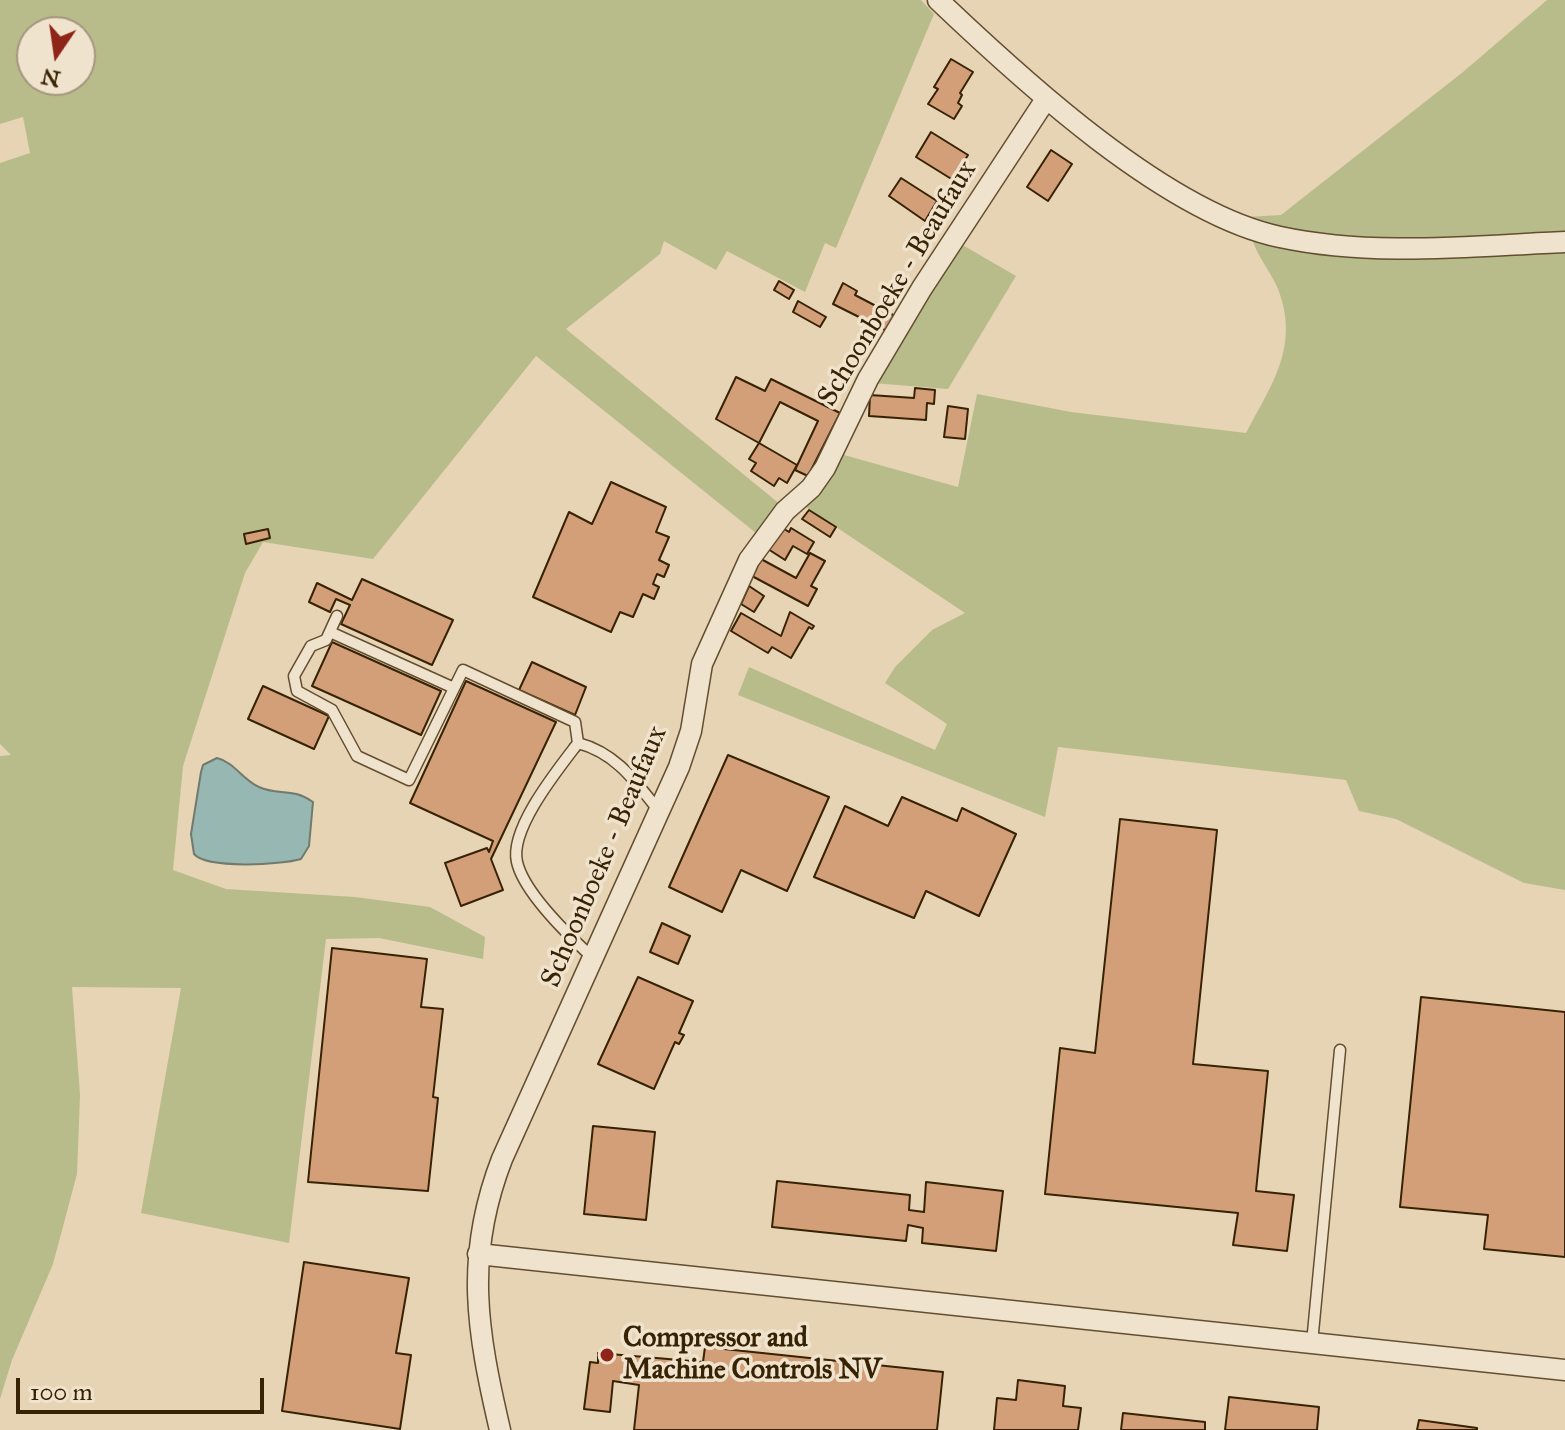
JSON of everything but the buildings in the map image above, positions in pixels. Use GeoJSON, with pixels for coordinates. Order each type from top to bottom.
{"type":"FeatureCollection","features":[{"type":"Feature","properties":{"kind":"street"},"geometry":{"type":"LineString","coordinates":[[938,0],[1046,99],[1169,187],[1259,232],[1320,244],[1377,248],[1565,242]]}},
{"type":"Feature","properties":{"kind":"street","name":"Schoonboeke - Beaufaux"},"geometry":{"type":"LineString","coordinates":[[500,1430],[478,1326],[478,1254],[485,1210],[502,1159],[689,740],[702,664],[749,560],[785,511],[811,488],[825,468],[863,388],[922,288],[1046,99]]}},
{"type":"Feature","properties":{"kind":"street"},"geometry":{"type":"LineString","coordinates":[[478,1254],[1565,1370]]}},
{"type":"Feature","properties":{"kind":"lane"},"geometry":{"type":"LineString","coordinates":[[337,616],[326,640],[311,646],[294,676],[297,691],[332,710],[357,756],[409,780],[463,670],[575,722],[578,743],[546,785],[521,832],[516,861],[559,927],[593,958]]}},
{"type":"Feature","properties":{"kind":"lane"},"geometry":{"type":"LineString","coordinates":[[330,632],[454,688]]}},
{"type":"Feature","properties":{"kind":"lane"},"geometry":{"type":"LineString","coordinates":[[578,743],[599,748],[622,765],[659,811]]}},
{"type":"Feature","properties":{"kind":"lane"},"geometry":{"type":"LineString","coordinates":[[1312,1343],[1340,1050]]}},
{"type":"Feature","properties":{"kind":"green space"},"geometry":{"type":"Polygon","coordinates":[[[0,0],[921,0],[934,14],[836,248],[825,243],[805,292],[727,251],[716,270],[664,241],[660,254],[566,329],[781,505],[756,533],[536,356],[373,559],[263,542],[245,573],[183,766],[173,870],[226,889],[355,897],[430,907],[485,937],[483,959],[379,938],[326,939],[289,1243],[141,1213],[181,988],[72,987],[80,1095],[77,1174],[53,1264],[12,1360],[0,1399],[0,756],[11,755],[0,744],[0,163],[30,153],[23,117],[0,124],[0,0]]]}},
{"type":"Feature","properties":{"kind":"green space"},"geometry":{"type":"Polygon","coordinates":[[[1547,0],[1565,0],[1565,231],[1363,242],[1293,235],[1247,217],[1281,215],[1463,72],[1547,0]]]}},
{"type":"Feature","properties":{"kind":"green space"},"geometry":{"type":"Polygon","coordinates":[[[1252,239],[1565,250],[1565,890],[1524,883],[1396,819],[1359,811],[1346,780],[1058,747],[1045,817],[738,695],[749,667],[935,750],[947,724],[885,683],[895,667],[932,630],[965,613],[800,503],[837,453],[958,487],[977,394],[1071,412],[1246,433],[1280,364],[1286,329],[1278,289],[1252,239]]]}},
{"type":"Feature","properties":{"kind":"green space"},"geometry":{"type":"Polygon","coordinates":[[[959,243],[1016,276],[948,389],[872,383],[959,243]]]}},
{"type":"Feature","properties":{"kind":"water"},"geometry":{"type":"Polygon","coordinates":[[[217,758],[259,787],[292,793],[313,802],[309,846],[301,859],[278,863],[228,864],[202,859],[194,854],[191,834],[201,772],[203,765],[217,758]]]}},
{"type":"Feature","properties":{"kind":"place","name":"Compressor and Machine Controls NV"},"geometry":{"type":"Point","coordinates":[607,1355]}}]}
